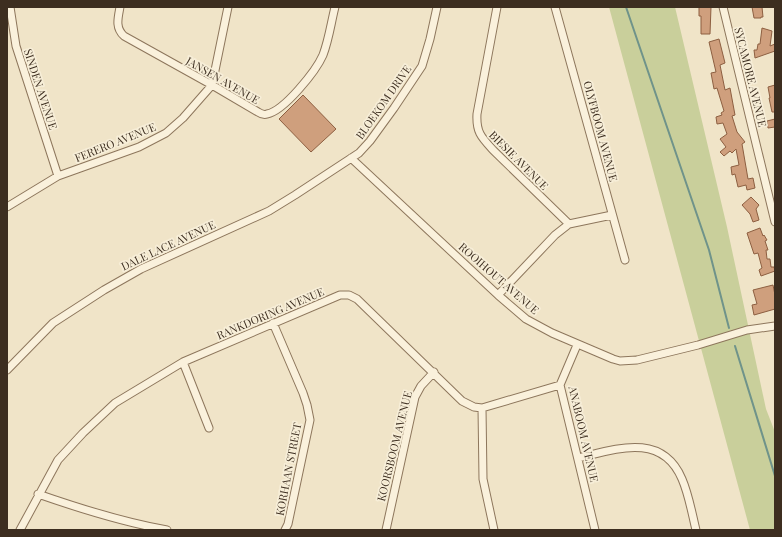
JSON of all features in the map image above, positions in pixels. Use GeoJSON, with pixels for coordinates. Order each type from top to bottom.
{"type":"FeatureCollection","features":[{"type":"Feature","properties":{"kind":"street","name":"SINDEN AVENUE"},"geometry":{"type":"LineString","coordinates":[[10,7],[16,46],[58,176]]}},
{"type":"Feature","properties":{"kind":"street","name":"JANSEN AVENUE"},"geometry":{"type":"LineString","coordinates":[[120,7],[117,21],[118,29],[129,40],[262,114],[276,110],[299,89],[322,56],[327,43],[335,7]]}},
{"type":"Feature","properties":{"kind":"street","name":"FERERO AVENUE"},"geometry":{"type":"LineString","coordinates":[[7,207],[58,176],[139,147],[166,133],[183,118],[212,85],[228,7]]}},
{"type":"Feature","properties":{"kind":"street","name":"BLOEKOM DRIVE"},"geometry":{"type":"LineString","coordinates":[[351,158],[365,147],[377,132],[422,66],[437,7]]}},
{"type":"Feature","properties":{"kind":"street","name":"BIESIE AVENUE"},"geometry":{"type":"LineString","coordinates":[[497,7],[477,114],[477,130],[483,140],[568,224]]}},
{"type":"Feature","properties":{"kind":"street","name":"OLYFBOOM AVENUE"},"geometry":{"type":"LineString","coordinates":[[556,7],[625,260]]}},
{"type":"Feature","properties":{"kind":"street","name":"SYCAMORE AVENUE"},"geometry":{"type":"LineString","coordinates":[[723,7],[775,222]]}},
{"type":"Feature","properties":{"kind":"street","name":"ROOIHOUT AVENUE"},"geometry":{"type":"LineString","coordinates":[[351,158],[519,313],[536,325],[577,345],[613,359],[628,361],[698,345],[747,330],[775,326]]}},
{"type":"Feature","properties":{"kind":"street","name":"DALE LACE AVENUE"},"geometry":{"type":"LineString","coordinates":[[7,370],[53,324],[104,290],[141,269],[275,207],[351,158]]}},
{"type":"Feature","properties":{"kind":"street"},"geometry":{"type":"LineString","coordinates":[[498,295],[555,235],[568,224],[612,215]]}},
{"type":"Feature","properties":{"kind":"street","name":"RANKDORING AVENUE"},"geometry":{"type":"LineString","coordinates":[[20,530],[38,494],[58,460],[100,416],[115,403],[183,362],[344,294],[349,295],[362,303],[462,400],[474,407],[482,408]]}},
{"type":"Feature","properties":{"kind":"street","name":"KORHAAN STREET"},"geometry":{"type":"LineString","coordinates":[[273,323],[303,393],[310,420],[288,524],[285,530]]}},
{"type":"Feature","properties":{"kind":"street","name":"ANABOOM AVENUE"},"geometry":{"type":"LineString","coordinates":[[577,345],[560,385],[595,530]]}},
{"type":"Feature","properties":{"kind":"street"},"geometry":{"type":"LineString","coordinates":[[183,362],[208,428]]}},
{"type":"Feature","properties":{"kind":"street","name":"KOORSBOOM AVENUE"},"geometry":{"type":"LineString","coordinates":[[386,530],[415,397],[421,386],[434,372]]}},
{"type":"Feature","properties":{"kind":"street"},"geometry":{"type":"LineString","coordinates":[[494,530],[483,479],[482,408],[560,385]]}},
{"type":"Feature","properties":{"kind":"street"},"geometry":{"type":"LineString","coordinates":[[578,458],[622,447],[653,450],[663,455],[671,461],[683,481],[696,530]]}},
{"type":"Feature","properties":{"kind":"street"},"geometry":{"type":"LineString","coordinates":[[38,494],[86,511],[139,525],[167,530]]}},
{"type":"Feature","properties":{"kind":"green space"},"geometry":{"type":"Polygon","coordinates":[[[609,7],[675,7],[727,227],[766,409],[775,432],[775,530],[750,530],[609,7]]]}},
{"type":"Feature","properties":{"kind":"building"},"geometry":{"type":"Polygon","coordinates":[[[699,7],[711,7],[710,34],[701,34],[701,16],[699,16],[699,7]]]}},
{"type":"Feature","properties":{"kind":"building"},"geometry":{"type":"Polygon","coordinates":[[[752,7],[762,7],[763,17],[754,18],[752,7]]]}},
{"type":"Feature","properties":{"kind":"building"},"geometry":{"type":"Polygon","coordinates":[[[762,28],[772,31],[770,46],[775,44],[775,51],[755,58],[754,50],[757,50],[758,44],[760,44],[762,28]]]}},
{"type":"Feature","properties":{"kind":"building"},"geometry":{"type":"Polygon","coordinates":[[[719,39],[725,63],[720,65],[725,90],[730,88],[735,115],[732,116],[737,132],[745,142],[742,144],[748,179],[753,178],[755,188],[747,190],[746,185],[738,187],[735,174],[732,175],[731,167],[739,165],[736,149],[732,153],[730,151],[724,156],[720,152],[726,147],[720,139],[727,134],[723,123],[717,124],[716,117],[722,115],[721,113],[724,111],[717,88],[714,89],[711,73],[716,72],[709,42],[719,39]]]}},
{"type":"Feature","properties":{"kind":"building"},"geometry":{"type":"Polygon","coordinates":[[[775,85],[775,112],[772,112],[768,87],[775,85]]]}},
{"type":"Feature","properties":{"kind":"building"},"geometry":{"type":"Polygon","coordinates":[[[303,95],[336,129],[311,152],[279,119],[303,95]]]}},
{"type":"Feature","properties":{"kind":"building"},"geometry":{"type":"Polygon","coordinates":[[[775,119],[775,127],[768,128],[767,121],[775,119]]]}},
{"type":"Feature","properties":{"kind":"building"},"geometry":{"type":"Polygon","coordinates":[[[751,197],[759,205],[756,209],[759,220],[753,222],[750,214],[742,205],[751,197]]]}},
{"type":"Feature","properties":{"kind":"building"},"geometry":{"type":"Polygon","coordinates":[[[760,228],[763,236],[764,235],[767,240],[765,241],[768,250],[766,250],[767,259],[770,259],[771,267],[774,267],[775,271],[761,276],[759,270],[762,268],[758,253],[754,254],[747,233],[760,228]]]}},
{"type":"Feature","properties":{"kind":"building"},"geometry":{"type":"Polygon","coordinates":[[[773,285],[775,309],[754,315],[752,305],[757,304],[753,290],[773,285]]]}},
{"type":"Feature","properties":{"kind":"waterway"},"geometry":{"type":"LineString","coordinates":[[626,7],[709,250],[729,328]]}},
{"type":"Feature","properties":{"kind":"waterway"},"geometry":{"type":"LineString","coordinates":[[735,346],[775,476]]}}]}
